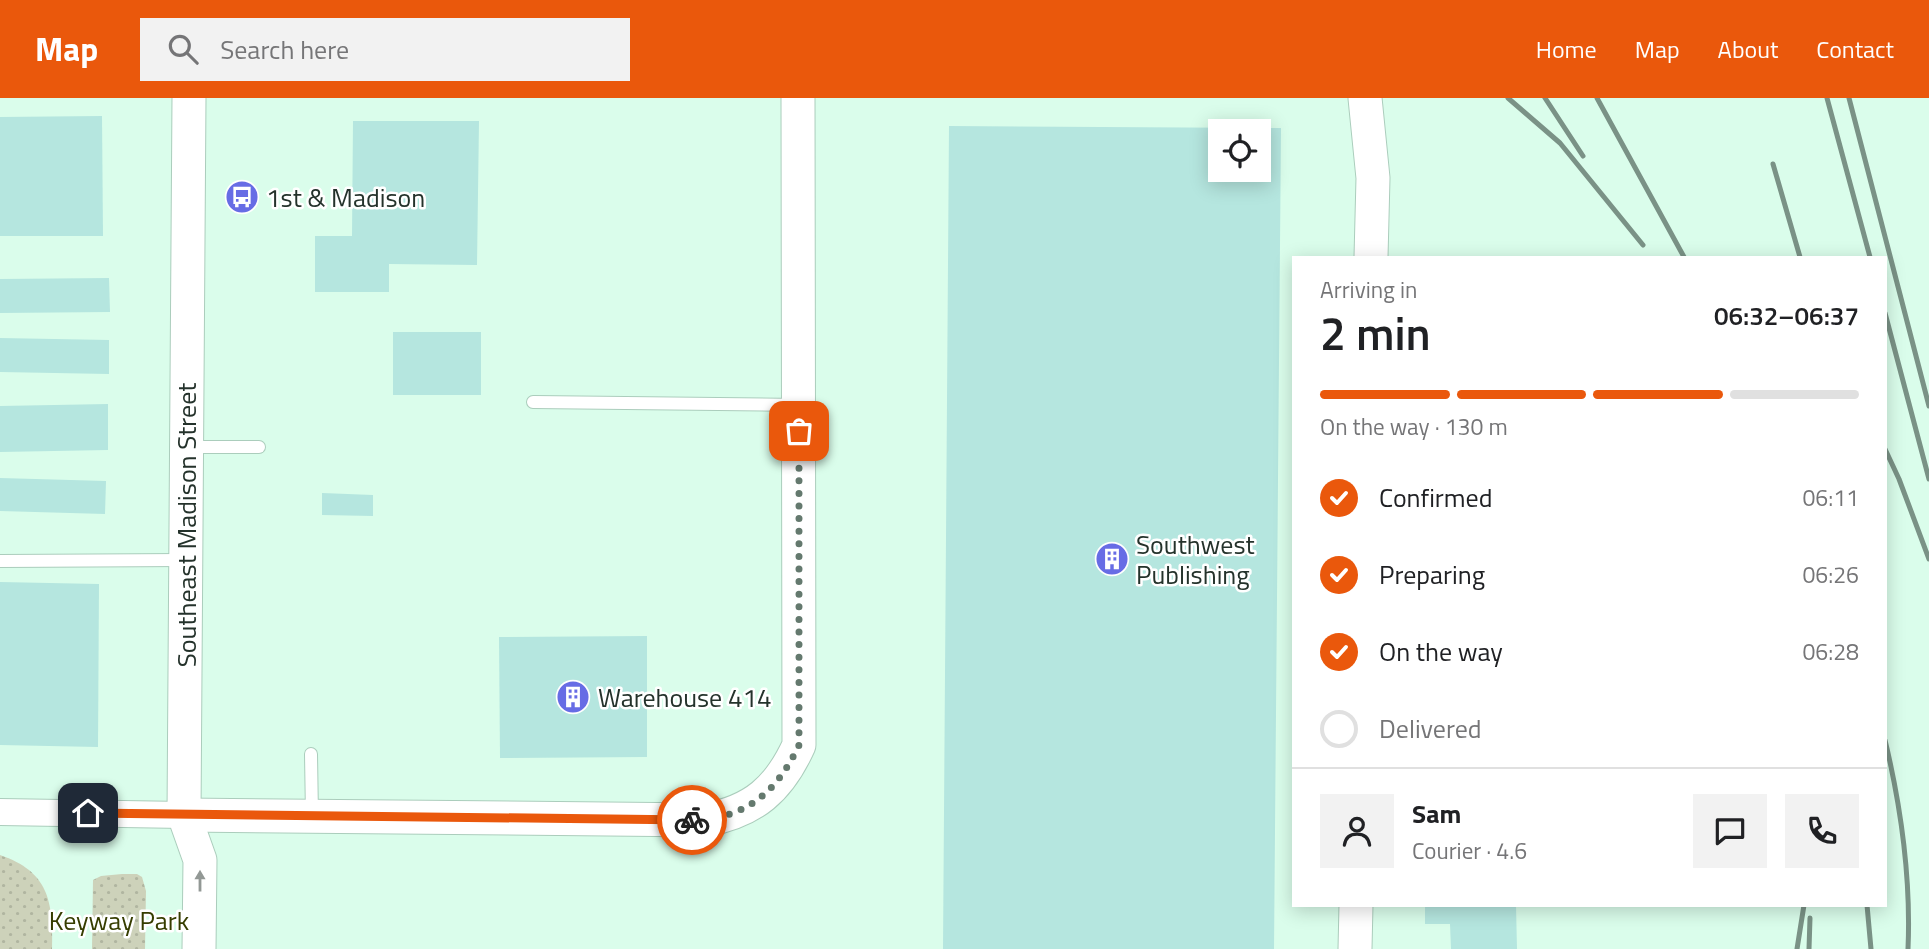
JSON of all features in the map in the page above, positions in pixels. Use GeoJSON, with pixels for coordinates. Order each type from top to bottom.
{"type":"FeatureCollection","features":[{"type":"Feature","properties":{"kind":"street","name":"Southeast Madison Street"},"geometry":{"type":"LineString","coordinates":[[189,98],[184,815],[200,860],[199,949]]}},
{"type":"Feature","properties":{"kind":"street"},"geometry":{"type":"LineString","coordinates":[[0,812],[706,820],[732,815],[763,797],[785,772],[799,745],[798,98]]}},
{"type":"Feature","properties":{"kind":"street"},"geometry":{"type":"LineString","coordinates":[[1365,98],[1373,178],[1371,256]]}},
{"type":"Feature","properties":{"kind":"street"},"geometry":{"type":"LineString","coordinates":[[1355,949],[1356,907]]}},
{"type":"Feature","properties":{"kind":"lane"},"geometry":{"type":"LineString","coordinates":[[533,402],[799,405]]}},
{"type":"Feature","properties":{"kind":"lane"},"geometry":{"type":"LineString","coordinates":[[187,447],[259,447]]}},
{"type":"Feature","properties":{"kind":"lane"},"geometry":{"type":"LineString","coordinates":[[0,561],[186,560]]}},
{"type":"Feature","properties":{"kind":"lane"},"geometry":{"type":"LineString","coordinates":[[312,754],[312,816]]}},
{"type":"Feature","properties":{"kind":"green space","name":"Keyway Park"},"geometry":{"type":"Polygon","coordinates":[[[0,855],[29,870],[45,890],[51,916],[52,949],[0,949],[0,855]]]}},
{"type":"Feature","properties":{"kind":"green space","name":"Keyway Park"},"geometry":{"type":"Polygon","coordinates":[[[137,874],[142,877],[146,891],[145,949],[92,949],[93,880],[101,876],[137,874]]]}},
{"type":"Feature","properties":{"kind":"building"},"geometry":{"type":"Polygon","coordinates":[[[102,116],[103,236],[0,236],[0,117],[102,116]]]}},
{"type":"Feature","properties":{"kind":"building"},"geometry":{"type":"Polygon","coordinates":[[[353,121],[479,121],[477,265],[389,264],[389,292],[315,292],[315,236],[352,236],[353,121]]]}},
{"type":"Feature","properties":{"kind":"building","name":"Southwest Publishing"},"geometry":{"type":"Polygon","coordinates":[[[949,126],[1208,128],[1208,182],[1271,182],[1271,128],[1281,128],[1274,949],[943,949],[949,126]]]}},
{"type":"Feature","properties":{"kind":"building"},"geometry":{"type":"Polygon","coordinates":[[[109,278],[110,312],[0,313],[0,279],[109,278]]]}},
{"type":"Feature","properties":{"kind":"building"},"geometry":{"type":"Polygon","coordinates":[[[393,332],[481,332],[481,395],[393,395],[393,332]]]}},
{"type":"Feature","properties":{"kind":"building"},"geometry":{"type":"Polygon","coordinates":[[[0,338],[109,340],[109,374],[0,372],[0,338]]]}},
{"type":"Feature","properties":{"kind":"building"},"geometry":{"type":"Polygon","coordinates":[[[108,404],[108,450],[0,452],[0,406],[108,404]]]}},
{"type":"Feature","properties":{"kind":"building"},"geometry":{"type":"Polygon","coordinates":[[[0,478],[106,481],[105,514],[0,511],[0,478]]]}},
{"type":"Feature","properties":{"kind":"building"},"geometry":{"type":"Polygon","coordinates":[[[322,493],[373,495],[373,516],[322,515],[322,493]]]}},
{"type":"Feature","properties":{"kind":"building"},"geometry":{"type":"Polygon","coordinates":[[[0,582],[99,584],[98,747],[0,745],[0,582]]]}},
{"type":"Feature","properties":{"kind":"building","name":"Warehouse 414"},"geometry":{"type":"Polygon","coordinates":[[[647,636],[647,757],[500,758],[499,637],[647,636]]]}},
{"type":"Feature","properties":{"kind":"building"},"geometry":{"type":"Polygon","coordinates":[[[1425,907],[1516,907],[1517,949],[1451,949],[1450,924],[1425,924],[1425,907]]]}},
{"type":"Feature","properties":{"kind":"railway"},"geometry":{"type":"LineString","coordinates":[[1508,98],[1560,143],[1643,245]]}},
{"type":"Feature","properties":{"kind":"railway"},"geometry":{"type":"LineString","coordinates":[[1545,98],[1583,156]]}},
{"type":"Feature","properties":{"kind":"railway"},"geometry":{"type":"LineString","coordinates":[[1597,98],[1683,256]]}},
{"type":"Feature","properties":{"kind":"railway"},"geometry":{"type":"LineString","coordinates":[[1827,98],[1870,256]]}},
{"type":"Feature","properties":{"kind":"railway"},"geometry":{"type":"LineString","coordinates":[[1849,98],[1929,406]]}},
{"type":"Feature","properties":{"kind":"railway"},"geometry":{"type":"LineString","coordinates":[[1773,164],[1800,256]]}},
{"type":"Feature","properties":{"kind":"railway"},"geometry":{"type":"LineString","coordinates":[[1887,321],[1929,479]]}},
{"type":"Feature","properties":{"kind":"railway"},"geometry":{"type":"LineString","coordinates":[[1887,453],[1929,559]]}},
{"type":"Feature","properties":{"kind":"railway"},"geometry":{"type":"LineString","coordinates":[[1887,749],[1904,844],[1908,949]]}},
{"type":"Feature","properties":{"kind":"railway"},"geometry":{"type":"LineString","coordinates":[[1797,949],[1804,907]]}},
{"type":"Feature","properties":{"kind":"railway"},"geometry":{"type":"LineString","coordinates":[[1867,907],[1871,949]]}},
{"type":"Feature","properties":{"kind":"railway"},"geometry":{"type":"LineString","coordinates":[[1809,949],[1810,918]]}},
{"type":"Feature","properties":{"kind":"way so far"},"geometry":{"type":"LineString","coordinates":[[692,820],[732,815],[763,797],[780,780],[799,745],[799,431]]}},
{"type":"Feature","properties":{"kind":"place","name":"1st & Madison"},"geometry":{"type":"Point","coordinates":[242,197]}},
{"type":"Feature","properties":{"kind":"place","name":"Southwest Publishing"},"geometry":{"type":"Point","coordinates":[1112,559]}},
{"type":"Feature","properties":{"kind":"place","name":"Warehouse 414"},"geometry":{"type":"Point","coordinates":[573,697]}},
{"type":"Feature","properties":{"kind":"route"},"geometry":{"type":"LineString","coordinates":[[88,813],[692,820]]}}]}
